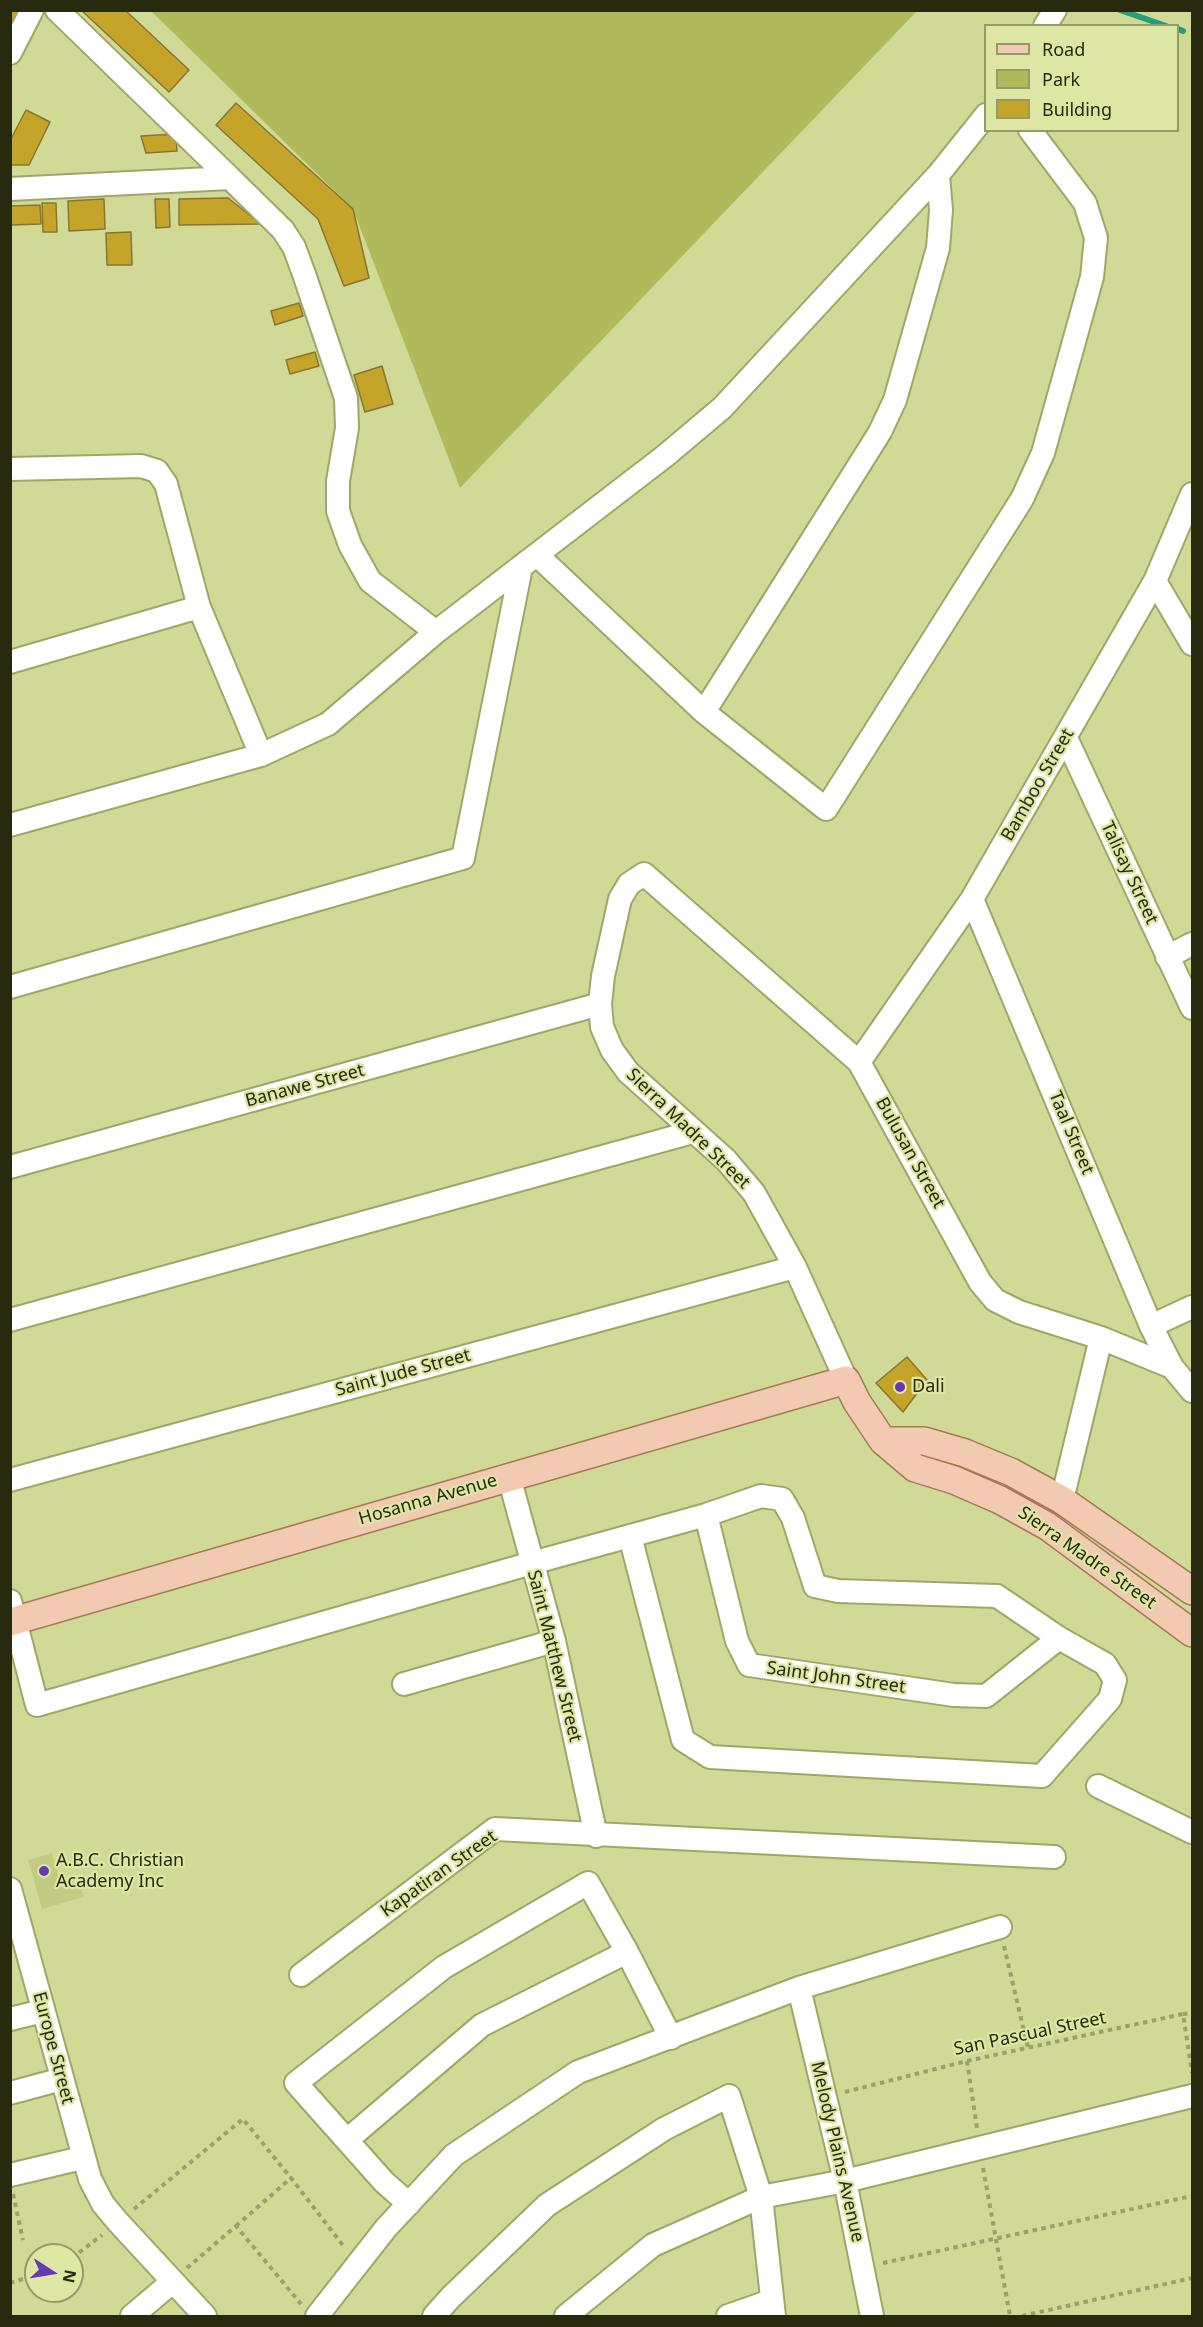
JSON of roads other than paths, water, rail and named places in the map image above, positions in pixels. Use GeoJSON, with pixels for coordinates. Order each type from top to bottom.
{"type":"FeatureCollection","features":[{"type":"Feature","properties":{"kind":"main road","name":"Sierra Madre Street"},"geometry":{"type":"LineString","coordinates":[[846,1380],[857,1402],[883,1441],[915,1468],[981,1492],[1047,1526],[1184,1627]]}},
{"type":"Feature","properties":{"kind":"main road","name":"Hosanna Avenue"},"geometry":{"type":"LineString","coordinates":[[12,1615],[509,1477],[846,1380]]}},
{"type":"Feature","properties":{"kind":"main road","name":"Sierra Madre Street"},"geometry":{"type":"LineString","coordinates":[[883,1441],[924,1441],[965,1453],[1011,1472],[1062,1500],[1192,1591]]}},
{"type":"Feature","properties":{"kind":"main road"},"geometry":{"type":"LineString","coordinates":[[1184,1627],[1192,1597]]}},
{"type":"Feature","properties":{"kind":"street"},"geometry":{"type":"LineString","coordinates":[[10,53],[32,10]]}},
{"type":"Feature","properties":{"kind":"street"},"geometry":{"type":"LineString","coordinates":[[57,10],[283,230],[294,247],[346,398],[346,428],[338,481],[338,511],[350,544],[370,581],[436,632]]}},
{"type":"Feature","properties":{"kind":"street"},"geometry":{"type":"LineString","coordinates":[[1046,24],[1055,10]]}},
{"type":"Feature","properties":{"kind":"street"},"geometry":{"type":"LineString","coordinates":[[10,825],[261,755],[328,724],[436,632],[665,456],[722,408],[938,175],[984,118]]}},
{"type":"Feature","properties":{"kind":"street"},"geometry":{"type":"LineString","coordinates":[[529,561],[704,712],[826,809],[1022,499],[1043,453],[1092,277],[1096,238],[1085,203],[1032,132]]}},
{"type":"Feature","properties":{"kind":"street"},"geometry":{"type":"LineString","coordinates":[[704,712],[880,432],[895,400],[938,248],[941,210],[938,175]]}},
{"type":"Feature","properties":{"kind":"street"},"geometry":{"type":"LineString","coordinates":[[10,189],[230,178]]}},
{"type":"Feature","properties":{"kind":"street"},"geometry":{"type":"LineString","coordinates":[[10,468],[141,466],[157,471],[166,484],[199,607],[261,755]]}},
{"type":"Feature","properties":{"kind":"street","name":"Bamboo Street"},"geometry":{"type":"LineString","coordinates":[[859,1062],[972,899],[1155,581],[1192,494]]}},
{"type":"Feature","properties":{"kind":"street"},"geometry":{"type":"LineString","coordinates":[[10,987],[463,858],[529,561]]}},
{"type":"Feature","properties":{"kind":"street"},"geometry":{"type":"LineString","coordinates":[[1155,581],[1192,644]]}},
{"type":"Feature","properties":{"kind":"street"},"geometry":{"type":"LineString","coordinates":[[10,662],[199,607]]}},
{"type":"Feature","properties":{"kind":"street","name":"Talisay Street"},"geometry":{"type":"LineString","coordinates":[[1066,738],[1192,1008]]}},
{"type":"Feature","properties":{"kind":"street","name":"Sierra Madre Street"},"geometry":{"type":"LineString","coordinates":[[644,874],[629,884],[621,898],[603,976],[600,1004],[602,1027],[612,1050],[628,1072],[726,1160],[754,1193],[795,1267],[846,1380]]}},
{"type":"Feature","properties":{"kind":"street","name":"Bulusan Street"},"geometry":{"type":"LineString","coordinates":[[644,874],[859,1062],[980,1282],[995,1300],[1019,1312],[1101,1338],[1172,1367],[1192,1391]]}},
{"type":"Feature","properties":{"kind":"street","name":"Taal Street"},"geometry":{"type":"LineString","coordinates":[[972,899],[1151,1326],[1172,1367]]}},
{"type":"Feature","properties":{"kind":"street"},"geometry":{"type":"LineString","coordinates":[[1167,957],[1192,944]]}},
{"type":"Feature","properties":{"kind":"street","name":"Banawe Street"},"geometry":{"type":"LineString","coordinates":[[10,1167],[600,1004]]}},
{"type":"Feature","properties":{"kind":"street"},"geometry":{"type":"LineString","coordinates":[[10,1320],[693,1132]]}},
{"type":"Feature","properties":{"kind":"street","name":"Saint Jude Street"},"geometry":{"type":"LineString","coordinates":[[10,1480],[795,1267]]}},
{"type":"Feature","properties":{"kind":"street"},"geometry":{"type":"LineString","coordinates":[[1151,1326],[1192,1307]]}},
{"type":"Feature","properties":{"kind":"street"},"geometry":{"type":"LineString","coordinates":[[1062,1500],[1101,1338]]}},
{"type":"Feature","properties":{"kind":"street","name":"Saint Matthew Street"},"geometry":{"type":"LineString","coordinates":[[509,1477],[554,1641],[596,1836]]}},
{"type":"Feature","properties":{"kind":"street"},"geometry":{"type":"LineString","coordinates":[[12,1615],[37,1705],[532,1563],[706,1515],[761,1496],[782,1499],[793,1518],[815,1586],[838,1591],[998,1596],[1059,1638],[1105,1664],[1115,1680],[1110,1699],[1042,1776],[710,1757],[683,1740],[630,1536]]}},
{"type":"Feature","properties":{"kind":"street","name":"Saint John Street"},"geometry":{"type":"LineString","coordinates":[[706,1515],[737,1641],[749,1665],[954,1695],[986,1696],[1059,1638]]}},
{"type":"Feature","properties":{"kind":"street"},"geometry":{"type":"LineString","coordinates":[[404,1684],[554,1641]]}},
{"type":"Feature","properties":{"kind":"street"},"geometry":{"type":"LineString","coordinates":[[1098,1786],[1192,1832]]}},
{"type":"Feature","properties":{"kind":"street","name":"Kapatiran Street"},"geometry":{"type":"LineString","coordinates":[[301,1975],[495,1829],[596,1836],[1054,1857]]}},
{"type":"Feature","properties":{"kind":"street"},"geometry":{"type":"LineString","coordinates":[[409,2204],[384,2182],[296,2083],[444,1967],[588,1883],[627,1952],[671,2038]]}},
{"type":"Feature","properties":{"kind":"street","name":"Europe Street"},"geometry":{"type":"LineString","coordinates":[[10,1889],[17,1939],[43,2011],[82,2158],[103,2204],[171,2283],[205,2316]]}},
{"type":"Feature","properties":{"kind":"street"},"geometry":{"type":"LineString","coordinates":[[310,2312],[454,2156],[578,2072],[799,1988],[1000,1927]]}},
{"type":"Feature","properties":{"kind":"street"},"geometry":{"type":"LineString","coordinates":[[347,2140],[482,2025],[627,1952]]}},
{"type":"Feature","properties":{"kind":"street","name":"Melody Plains Avenue"},"geometry":{"type":"LineString","coordinates":[[799,1988],[845,2181],[872,2316]]}},
{"type":"Feature","properties":{"kind":"street"},"geometry":{"type":"LineString","coordinates":[[10,2019],[43,2011]]}},
{"type":"Feature","properties":{"kind":"street"},"geometry":{"type":"LineString","coordinates":[[10,2093],[62,2079]]}},
{"type":"Feature","properties":{"kind":"street"},"geometry":{"type":"LineString","coordinates":[[434,2316],[547,2205],[664,2129],[729,2096],[761,2197],[772,2309],[728,2316]]}},
{"type":"Feature","properties":{"kind":"street"},"geometry":{"type":"LineString","coordinates":[[566,2316],[653,2245],[761,2197],[845,2181],[1192,2096]]}},
{"type":"Feature","properties":{"kind":"street"},"geometry":{"type":"LineString","coordinates":[[10,2175],[82,2158]]}},
{"type":"Feature","properties":{"kind":"street"},"geometry":{"type":"LineString","coordinates":[[132,2316],[171,2283]]}},
{"type":"Feature","properties":{"kind":"waterway"},"geometry":{"type":"LineString","coordinates":[[1120,10],[1160,24]]}},
{"type":"Feature","properties":{"kind":"waterway"},"geometry":{"type":"LineString","coordinates":[[1179,29],[1183,31]]}},
{"type":"Feature","properties":{"kind":"place","name":"Dali"},"geometry":{"type":"Point","coordinates":[900,1387]}},
{"type":"Feature","properties":{"kind":"place","name":"A.B.C. Christian Academy Inc"},"geometry":{"type":"Point","coordinates":[44,1871]}}]}
